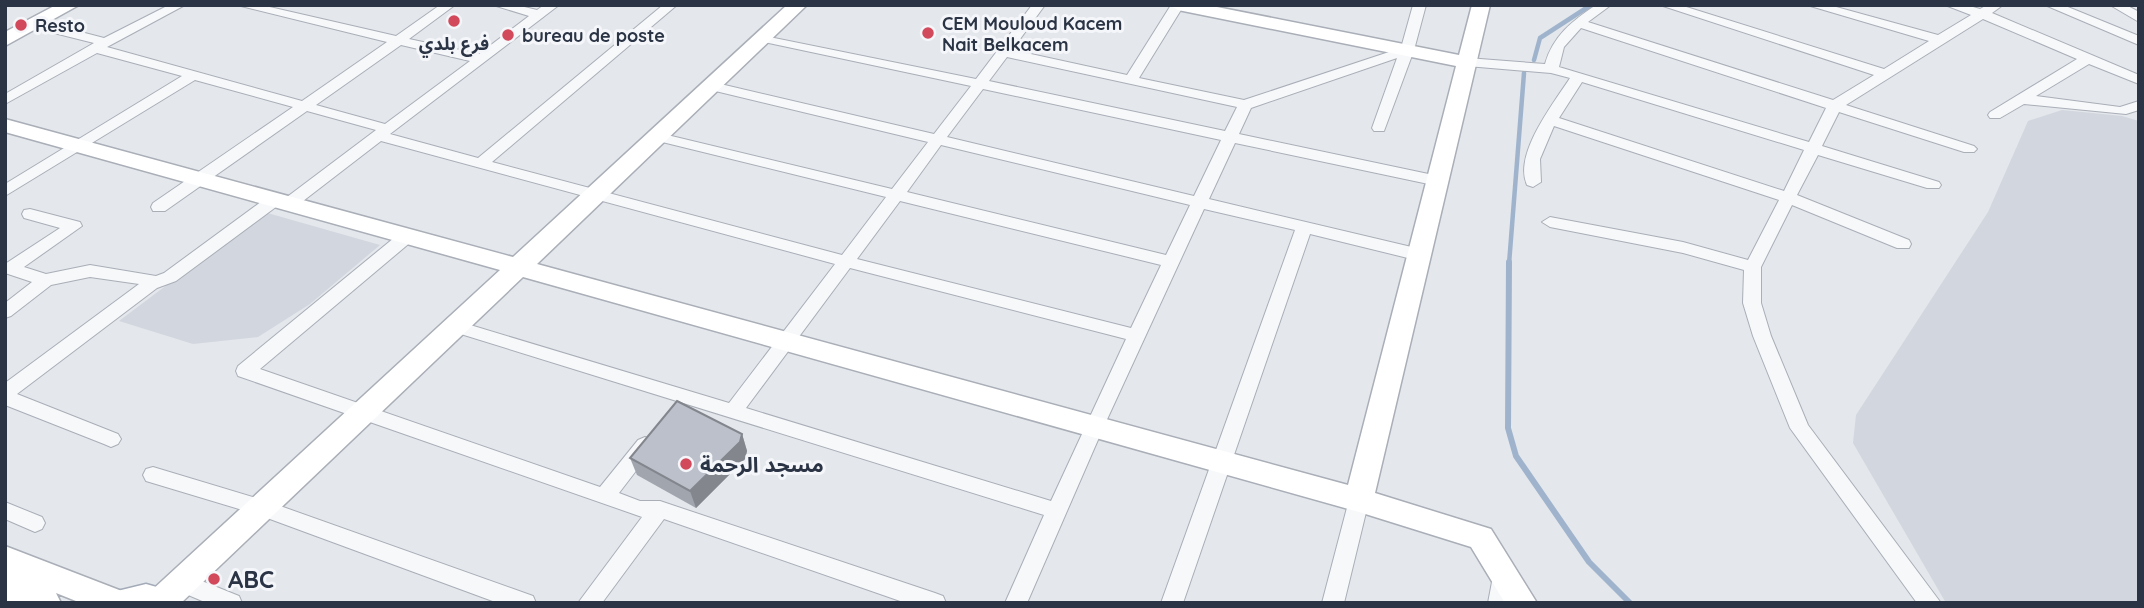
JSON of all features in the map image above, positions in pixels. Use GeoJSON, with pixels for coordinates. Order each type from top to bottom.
{"type":"FeatureCollection","features":[{"type":"Feature","properties":{"kind":"main road"},"geometry":{"type":"LineString","coordinates":[[119,603],[170,595]]}},
{"type":"Feature","properties":{"kind":"street"},"geometry":{"type":"LineString","coordinates":[[5,40],[70,5]]}},
{"type":"Feature","properties":{"kind":"street"},"geometry":{"type":"LineString","coordinates":[[5,100],[179,5]]}},
{"type":"Feature","properties":{"kind":"street"},"geometry":{"type":"LineString","coordinates":[[243,5],[481,59]]}},
{"type":"Feature","properties":{"kind":"street"},"geometry":{"type":"LineString","coordinates":[[292,17],[312,5]]}},
{"type":"Feature","properties":{"kind":"street"},"geometry":{"type":"LineString","coordinates":[[159,207],[449,5]]}},
{"type":"Feature","properties":{"kind":"street"},"geometry":{"type":"LineString","coordinates":[[499,5],[547,10]]}},
{"type":"Feature","properties":{"kind":"street"},"geometry":{"type":"LineString","coordinates":[[481,163],[671,5]]}},
{"type":"Feature","properties":{"kind":"street"},"geometry":{"type":"LineString","coordinates":[[170,595],[798,5]]}},
{"type":"Feature","properties":{"kind":"street"},"geometry":{"type":"LineString","coordinates":[[733,412],[1039,5]]}},
{"type":"Feature","properties":{"kind":"street"},"geometry":{"type":"LineString","coordinates":[[1132,79],[1178,5],[1467,62],[1551,69],[1933,185]]}},
{"type":"Feature","properties":{"kind":"street"},"geometry":{"type":"LineString","coordinates":[[1379,128],[1420,5]]}},
{"type":"Feature","properties":{"kind":"street"},"geometry":{"type":"LineString","coordinates":[[1333,603],[1482,5]]}},
{"type":"Feature","properties":{"kind":"street"},"geometry":{"type":"LineString","coordinates":[[1551,69],[1557,46],[1578,23],[1605,5]]}},
{"type":"Feature","properties":{"kind":"street"},"geometry":{"type":"LineString","coordinates":[[1666,5],[1686,7],[1884,73]]}},
{"type":"Feature","properties":{"kind":"street"},"geometry":{"type":"LineString","coordinates":[[1813,5],[1940,40]]}},
{"type":"Feature","properties":{"kind":"street"},"geometry":{"type":"LineString","coordinates":[[1951,5],[1982,14],[2139,80]]}},
{"type":"Feature","properties":{"kind":"street"},"geometry":{"type":"LineString","coordinates":[[1930,603],[1800,428],[1762,335],[1752,303],[1753,267],[1835,105],[1997,5]]}},
{"type":"Feature","properties":{"kind":"street"},"geometry":{"type":"LineString","coordinates":[[2051,5],[2139,41]]}},
{"type":"Feature","properties":{"kind":"street"},"geometry":{"type":"LineString","coordinates":[[2116,5],[2139,18]]}},
{"type":"Feature","properties":{"kind":"street"},"geometry":{"type":"LineString","coordinates":[[5,395],[151,284],[170,277],[282,202],[383,132],[547,10]]}},
{"type":"Feature","properties":{"kind":"street"},"geometry":{"type":"LineString","coordinates":[[1578,23],[1969,149]]}},
{"type":"Feature","properties":{"kind":"street"},"geometry":{"type":"LineString","coordinates":[[35,24],[481,163],[847,262],[1138,336]]}},
{"type":"Feature","properties":{"kind":"street"},"geometry":{"type":"LineString","coordinates":[[764,38],[1438,181]]}},
{"type":"Feature","properties":{"kind":"street"},"geometry":{"type":"LineString","coordinates":[[1004,52],[1245,105],[1407,50]]}},
{"type":"Feature","properties":{"kind":"street"},"geometry":{"type":"LineString","coordinates":[[1995,115],[2087,59]]}},
{"type":"Feature","properties":{"kind":"street"},"geometry":{"type":"LineString","coordinates":[[5,191],[194,75]]}},
{"type":"Feature","properties":{"kind":"street"},"geometry":{"type":"LineString","coordinates":[[1533,182],[1532,159],[1550,120],[1578,76]]}},
{"type":"Feature","properties":{"kind":"street"},"geometry":{"type":"LineString","coordinates":[[712,86],[1420,254]]}},
{"type":"Feature","properties":{"kind":"street"},"geometry":{"type":"LineString","coordinates":[[2021,99],[2121,111],[2139,105]]}},
{"type":"Feature","properties":{"kind":"street"},"geometry":{"type":"LineString","coordinates":[[1016,603],[1094,426],[1245,105]]}},
{"type":"Feature","properties":{"kind":"street"},"geometry":{"type":"LineString","coordinates":[[1550,120],[1789,198],[1903,244]]}},
{"type":"Feature","properties":{"kind":"street"},"geometry":{"type":"LineString","coordinates":[[5,125],[1359,500],[1481,538],[1522,603]]}},
{"type":"Feature","properties":{"kind":"street"},"geometry":{"type":"LineString","coordinates":[[659,137],[1172,262]]}},
{"type":"Feature","properties":{"kind":"street"},"geometry":{"type":"LineString","coordinates":[[30,214],[74,226],[10,269],[46,280]]}},
{"type":"Feature","properties":{"kind":"street"},"geometry":{"type":"LineString","coordinates":[[1550,222],[1683,248],[1753,267]]}},
{"type":"Feature","properties":{"kind":"street"},"geometry":{"type":"LineString","coordinates":[[1172,603],[1304,227]]}},
{"type":"Feature","properties":{"kind":"street"},"geometry":{"type":"LineString","coordinates":[[406,237],[245,371],[604,497],[640,509],[660,509],[935,603]]}},
{"type":"Feature","properties":{"kind":"street"},"geometry":{"type":"LineString","coordinates":[[5,312],[46,280],[90,271],[150,280],[151,284]]}},
{"type":"Feature","properties":{"kind":"street"},"geometry":{"type":"LineString","coordinates":[[457,327],[1056,511]]}},
{"type":"Feature","properties":{"kind":"street"},"geometry":{"type":"LineString","coordinates":[[5,395],[111,439]]}},
{"type":"Feature","properties":{"kind":"street"},"geometry":{"type":"LineString","coordinates":[[604,497],[684,397]]}},
{"type":"Feature","properties":{"kind":"street"},"geometry":{"type":"LineString","coordinates":[[153,475],[262,508],[525,603]]}},
{"type":"Feature","properties":{"kind":"street"},"geometry":{"type":"LineString","coordinates":[[589,603],[660,509]]}},
{"type":"Feature","properties":{"kind":"street"},"geometry":{"type":"LineString","coordinates":[[5,510],[35,523]]}},
{"type":"Feature","properties":{"kind":"street"},"geometry":{"type":"LineString","coordinates":[[5,559],[119,603]]}},
{"type":"Feature","properties":{"kind":"street"},"geometry":{"type":"LineString","coordinates":[[5,571],[8,586],[5,601]]}},
{"type":"Feature","properties":{"kind":"street"},"geometry":{"type":"LineString","coordinates":[[5,571],[46,603]]}},
{"type":"Feature","properties":{"kind":"street"},"geometry":{"type":"LineString","coordinates":[[1499,603],[1503,573]]}},
{"type":"Feature","properties":{"kind":"street"},"geometry":{"type":"LineString","coordinates":[[170,595],[231,603]]}},
{"type":"Feature","properties":{"kind":"shaded area"},"geometry":{"type":"Polygon","coordinates":[[[2062,110],[2122,116],[2139,121],[2139,603],[1946,603],[1853,443],[1856,415],[1988,212],[2028,121],[2062,110]]]}},
{"type":"Feature","properties":{"kind":"shaded area"},"geometry":{"type":"Polygon","coordinates":[[[264,212],[380,245],[310,304],[258,337],[193,344],[119,321],[264,212]]]}},
{"type":"Feature","properties":{"kind":"building","name":"مسجد الرحمة"},"geometry":{"type":"Polygon","coordinates":[[[677,401],[742,434],[740,442],[690,491],[630,458],[677,401]]]}},
{"type":"Feature","properties":{"kind":"waterway"},"geometry":{"type":"LineString","coordinates":[[1534,60],[1540,38],[1591,5]]}},
{"type":"Feature","properties":{"kind":"waterway"},"geometry":{"type":"LineString","coordinates":[[1509,264],[1524,73]]}},
{"type":"Feature","properties":{"kind":"waterway"},"geometry":{"type":"LineString","coordinates":[[1509,262],[1508,428],[1516,456],[1589,562],[1630,603]]}},
{"type":"Feature","properties":{"kind":"place","name":"فرع بلدي"},"geometry":{"type":"Point","coordinates":[454,21]}},
{"type":"Feature","properties":{"kind":"place","name":"Resto"},"geometry":{"type":"Point","coordinates":[21,25]}},
{"type":"Feature","properties":{"kind":"place","name":"CEM Mouloud Kacem Nait Belkacem"},"geometry":{"type":"Point","coordinates":[928,33]}},
{"type":"Feature","properties":{"kind":"place","name":"bureau de poste"},"geometry":{"type":"Point","coordinates":[508,35]}},
{"type":"Feature","properties":{"kind":"place","name":"مسجد الرحمة"},"geometry":{"type":"Point","coordinates":[686,464]}},
{"type":"Feature","properties":{"kind":"place","name":"ABC"},"geometry":{"type":"Point","coordinates":[214,579]}}]}
